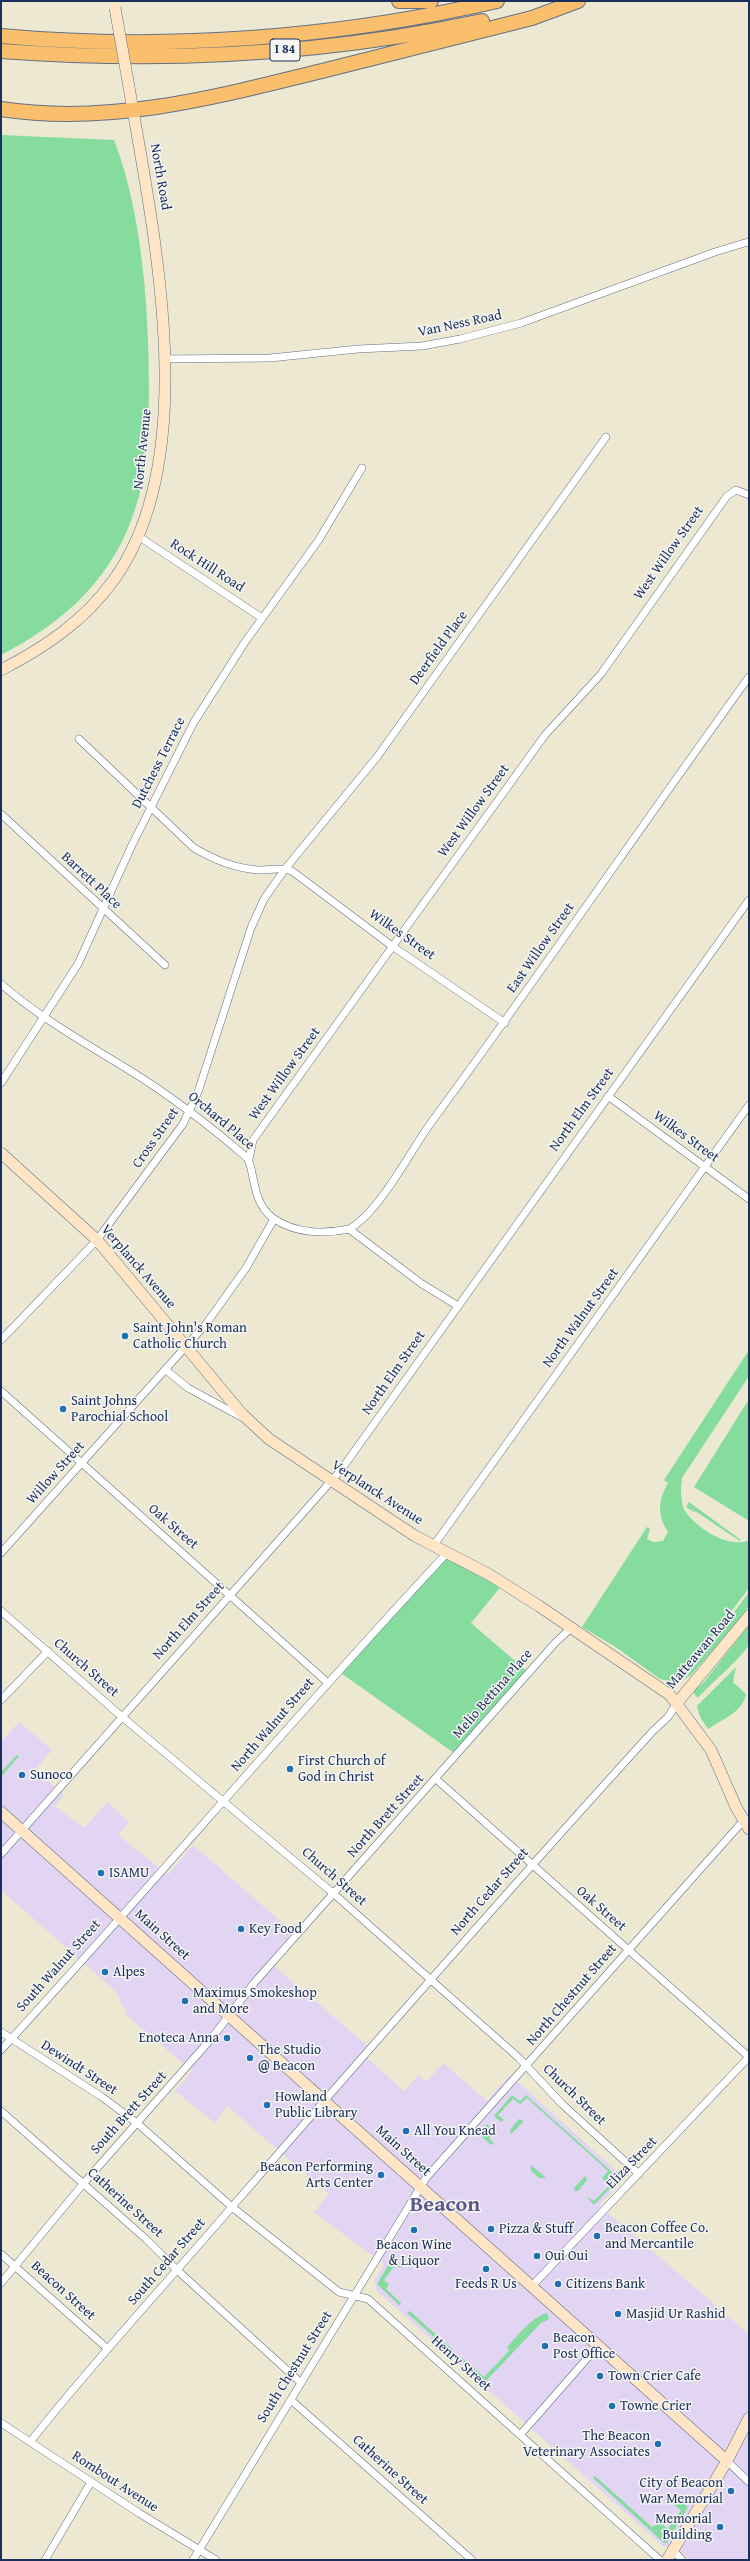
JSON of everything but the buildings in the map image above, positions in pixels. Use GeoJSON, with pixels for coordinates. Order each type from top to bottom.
{"type":"FeatureCollection","features":[{"type":"Feature","properties":{"kind":"highway"},"geometry":{"type":"LineString","coordinates":[[399,1],[431,1]]}},
{"type":"Feature","properties":{"kind":"highway","name":"I 84"},"geometry":{"type":"LineString","coordinates":[[1,36],[110,41],[246,37],[360,26],[497,1]]}},
{"type":"Feature","properties":{"kind":"highway","name":"I 84"},"geometry":{"type":"LineString","coordinates":[[1,52],[114,56],[270,52],[414,34],[520,13],[565,1]]}},
{"type":"Feature","properties":{"kind":"highway"},"geometry":{"type":"LineString","coordinates":[[1,109],[59,114],[133,111],[222,95],[532,18],[578,1]]}},
{"type":"Feature","properties":{"kind":"main road","name":"North Road"},"geometry":{"type":"LineString","coordinates":[[115,4],[157,245],[164,359]]}},
{"type":"Feature","properties":{"kind":"main road","name":"North Avenue"},"geometry":{"type":"LineString","coordinates":[[1,670],[50,642],[87,611],[113,581],[138,536],[153,498],[158,470],[164,359]]}},
{"type":"Feature","properties":{"kind":"main road","name":"Verplanck Avenue"},"geometry":{"type":"LineString","coordinates":[[1,1153],[97,1240],[249,1421],[269,1439],[415,1536],[448,1552],[494,1578],[664,1691],[677,1704],[711,1750],[746,1825]]}},
{"type":"Feature","properties":{"kind":"main road","name":"Matteawan Road"},"geometry":{"type":"LineString","coordinates":[[677,1704],[749,1616]]}},
{"type":"Feature","properties":{"kind":"main road","name":"Main Street"},"geometry":{"type":"LineString","coordinates":[[1,1812],[727,2461]]}},
{"type":"Feature","properties":{"kind":"main road"},"geometry":{"type":"LineString","coordinates":[[670,2555],[727,2461],[749,2418]]}},
{"type":"Feature","properties":{"kind":"street","name":"Van Ness Road"},"geometry":{"type":"LineString","coordinates":[[164,359],[270,358],[358,349],[422,346],[460,339],[521,323],[715,252],[748,242]]}},
{"type":"Feature","properties":{"kind":"street","name":"Deerfield Place"},"geometry":{"type":"LineString","coordinates":[[285,869],[377,757],[606,437]]}},
{"type":"Feature","properties":{"kind":"street","name":"Dutchess Terrace"},"geometry":{"type":"LineString","coordinates":[[1,1083],[78,964],[104,910],[132,844],[194,722],[262,618],[318,541],[362,468]]}},
{"type":"Feature","properties":{"kind":"street","name":"West Willow Street"},"geometry":{"type":"LineString","coordinates":[[249,1158],[253,1140],[545,735],[601,674],[727,496],[736,490],[749,495]]}},
{"type":"Feature","properties":{"kind":"street","name":"Rock Hill Road"},"geometry":{"type":"LineString","coordinates":[[138,536],[262,618]]}},
{"type":"Feature","properties":{"kind":"street","name":"East Willow Street"},"geometry":{"type":"LineString","coordinates":[[349,1229],[360,1223],[372,1210],[419,1139],[505,1023],[749,677]]}},
{"type":"Feature","properties":{"kind":"street"},"geometry":{"type":"LineString","coordinates":[[79,739],[150,808],[194,848],[215,860],[240,868],[285,869]]}},
{"type":"Feature","properties":{"kind":"street","name":"Barrett Place"},"geometry":{"type":"LineString","coordinates":[[1,814],[165,965]]}},
{"type":"Feature","properties":{"kind":"street","name":"Wilkes Street"},"geometry":{"type":"LineString","coordinates":[[285,869],[294,873],[392,946],[505,1023]]}},
{"type":"Feature","properties":{"kind":"street","name":"Cross Street"},"geometry":{"type":"LineString","coordinates":[[1,1340],[97,1240],[191,1110],[251,928],[264,899],[285,869]]}},
{"type":"Feature","properties":{"kind":"street","name":"North Elm Street"},"geometry":{"type":"LineString","coordinates":[[1,1854],[121,1716],[332,1481],[749,900]]}},
{"type":"Feature","properties":{"kind":"street","name":"Orchard Place"},"geometry":{"type":"LineString","coordinates":[[1,984],[44,1018],[191,1110],[249,1158],[257,1197],[264,1210],[274,1219],[295,1228],[314,1232],[332,1232],[349,1229]]}},
{"type":"Feature","properties":{"kind":"street","name":"Wilkes Street"},"geometry":{"type":"LineString","coordinates":[[608,1096],[749,1199]]}},
{"type":"Feature","properties":{"kind":"street","name":"North Walnut Street"},"geometry":{"type":"LineString","coordinates":[[434,1545],[749,1105]]}},
{"type":"Feature","properties":{"kind":"street","name":"Willow Street"},"geometry":{"type":"LineString","coordinates":[[1,1553],[206,1324],[246,1268],[274,1219]]}},
{"type":"Feature","properties":{"kind":"street"},"geometry":{"type":"LineString","coordinates":[[349,1229],[422,1284],[458,1306]]}},
{"type":"Feature","properties":{"kind":"street"},"geometry":{"type":"LineString","coordinates":[[166,1370],[188,1388],[223,1409],[249,1421]]}},
{"type":"Feature","properties":{"kind":"street","name":"Oak Street"},"geometry":{"type":"LineString","coordinates":[[1,1391],[328,1682]]}},
{"type":"Feature","properties":{"kind":"street","name":"North Walnut Street"},"geometry":{"type":"LineString","coordinates":[[120,1918],[328,1682],[448,1552]]}},
{"type":"Feature","properties":{"kind":"street","name":"Church Street"},"geometry":{"type":"LineString","coordinates":[[1,1611],[121,1716],[224,1800],[334,1894],[526,2067],[562,2104],[639,2174]]}},
{"type":"Feature","properties":{"kind":"street","name":"Melio Bettina Place"},"geometry":{"type":"LineString","coordinates":[[436,1779],[555,1643],[571,1628]]}},
{"type":"Feature","properties":{"kind":"street"},"geometry":{"type":"LineString","coordinates":[[1,1700],[48,1651]]}},
{"type":"Feature","properties":{"kind":"street","name":"North Cedar Street"},"geometry":{"type":"LineString","coordinates":[[324,2100],[531,1864],[653,1731],[668,1718],[677,1704]]}},
{"type":"Feature","properties":{"kind":"street","name":"Oak Street"},"geometry":{"type":"LineString","coordinates":[[436,1779],[749,2057]]}},
{"type":"Feature","properties":{"kind":"street","name":"North Brett Street"},"geometry":{"type":"LineString","coordinates":[[228,2015],[436,1779]]}},
{"type":"Feature","properties":{"kind":"street","name":"North Chestnut Street"},"geometry":{"type":"LineString","coordinates":[[421,2188],[428,2176],[483,2112],[526,2067],[628,1950],[746,1825]]}},
{"type":"Feature","properties":{"kind":"street","name":"South Walnut Street"},"geometry":{"type":"LineString","coordinates":[[1,2050],[120,1918]]}},
{"type":"Feature","properties":{"kind":"street","name":"South Brett Street"},"geometry":{"type":"LineString","coordinates":[[1,2283],[83,2184],[211,2039],[228,2015]]}},
{"type":"Feature","properties":{"kind":"street","name":"Dewindt Street"},"geometry":{"type":"LineString","coordinates":[[1,2032],[102,2097],[137,2123],[232,2207]]}},
{"type":"Feature","properties":{"kind":"street","name":"Eliza Street"},"geometry":{"type":"LineString","coordinates":[[532,2286],[749,2057]]}},
{"type":"Feature","properties":{"kind":"street","name":"South Cedar Street"},"geometry":{"type":"LineString","coordinates":[[30,2442],[73,2387],[108,2349],[324,2100]]}},
{"type":"Feature","properties":{"kind":"street","name":"Catherine Street"},"geometry":{"type":"LineString","coordinates":[[1,2112],[146,2239],[177,2270],[300,2382]]}},
{"type":"Feature","properties":{"kind":"street","name":"South Chestnut Street"},"geometry":{"type":"LineString","coordinates":[[193,2560],[291,2400],[300,2382],[421,2188]]}},
{"type":"Feature","properties":{"kind":"street","name":"Henry Street"},"geometry":{"type":"LineString","coordinates":[[232,2207],[339,2292],[368,2299],[660,2560]]}},
{"type":"Feature","properties":{"kind":"street","name":"Beacon Street"},"geometry":{"type":"LineString","coordinates":[[1,2254],[108,2349]]}},
{"type":"Feature","properties":{"kind":"street"},"geometry":{"type":"LineString","coordinates":[[520,2434],[598,2346]]}},
{"type":"Feature","properties":{"kind":"street","name":"Catherine Street"},"geometry":{"type":"LineString","coordinates":[[291,2400],[472,2560]]}},
{"type":"Feature","properties":{"kind":"street","name":"Rombout Avenue"},"geometry":{"type":"LineString","coordinates":[[1,2423],[91,2482],[216,2560]]}},
{"type":"Feature","properties":{"kind":"street","name":"Main Street"},"geometry":{"type":"LineString","coordinates":[[727,2461],[749,2482]]}},
{"type":"Feature","properties":{"kind":"street"},"geometry":{"type":"LineString","coordinates":[[45,2560],[91,2482]]}},
{"type":"Feature","properties":{"kind":"street"},"geometry":{"type":"LineString","coordinates":[[670,2555],[682,2560]]}},
{"type":"Feature","properties":{"kind":"shaded area"},"geometry":{"type":"Polygon","coordinates":[[[19,1722],[52,1750],[35,1770],[64,1795],[55,1806],[84,1828],[107,1802],[129,1822],[118,1835],[168,1875],[193,1845],[293,1932],[268,1961],[368,2046],[361,2053],[404,2091],[419,2075],[426,2082],[443,2063],[487,2101],[510,2075],[624,2178],[599,2205],[749,2334],[749,2560],[690,2560],[681,2551],[663,2546],[377,2291],[374,2281],[384,2264],[314,2212],[329,2194],[227,2106],[215,2123],[175,2091],[192,2071],[125,2014],[127,2011],[122,2006],[118,1994],[1,1890],[1,1742],[19,1722]]]}},
{"type":"Feature","properties":{"kind":"green space"},"geometry":{"type":"Polygon","coordinates":[[[1,135],[114,140],[124,169],[138,232],[146,298],[149,393],[147,445],[142,483],[133,516],[118,549],[95,583],[67,611],[36,635],[1,655],[1,135]]]}},
{"type":"Feature","properties":{"kind":"green space"},"geometry":{"type":"Polygon","coordinates":[[[749,1350],[749,1376],[682,1478],[681,1494],[684,1509],[703,1529],[712,1535],[732,1542],[749,1540],[749,1588],[680,1679],[668,1681],[660,1679],[617,1648],[582,1627],[647,1527],[650,1529],[647,1539],[654,1542],[663,1541],[668,1532],[662,1520],[660,1508],[662,1495],[668,1483],[664,1480],[749,1350]]]}},
{"type":"Feature","properties":{"kind":"green space"},"geometry":{"type":"Polygon","coordinates":[[[749,1399],[749,1521],[694,1487],[749,1399]]]}},
{"type":"Feature","properties":{"kind":"green space"},"geometry":{"type":"Polygon","coordinates":[[[689,1502],[741,1540],[740,1541],[695,1511],[694,1512],[686,1507],[689,1502]]]}},
{"type":"Feature","properties":{"kind":"green space"},"geometry":{"type":"Polygon","coordinates":[[[448,1552],[503,1584],[471,1623],[529,1673],[457,1755],[338,1671],[448,1552]]]}},
{"type":"Feature","properties":{"kind":"green space"},"geometry":{"type":"Polygon","coordinates":[[[749,1592],[749,1606],[742,1617],[691,1675],[684,1680],[749,1592]]]}},
{"type":"Feature","properties":{"kind":"green space"},"geometry":{"type":"Polygon","coordinates":[[[749,1625],[749,1644],[746,1649],[734,1663],[698,1698],[693,1692],[704,1682],[749,1625]]]}},
{"type":"Feature","properties":{"kind":"green space"},"geometry":{"type":"Polygon","coordinates":[[[736,1667],[733,1682],[746,1694],[744,1700],[737,1710],[708,1729],[700,1717],[697,1706],[736,1667]]]}},
{"type":"Feature","properties":{"kind":"green space"},"geometry":{"type":"Polygon","coordinates":[[[17,1755],[19,1756],[1,1777],[1,1772],[17,1755]]]}},
{"type":"Feature","properties":{"kind":"green space"},"geometry":{"type":"Polygon","coordinates":[[[512,2095],[520,2101],[526,2095],[613,2173],[608,2177],[615,2183],[594,2205],[586,2196],[594,2201],[610,2185],[602,2178],[608,2171],[527,2098],[520,2104],[513,2099],[498,2115],[504,2120],[501,2122],[494,2116],[512,2095]]]}},
{"type":"Feature","properties":{"kind":"green space"},"geometry":{"type":"Polygon","coordinates":[[[519,2119],[524,2121],[511,2134],[510,2130],[519,2119]]]}},
{"type":"Feature","properties":{"kind":"green space"},"geometry":{"type":"Polygon","coordinates":[[[487,2124],[494,2131],[489,2138],[494,2143],[491,2145],[478,2133],[487,2124]]]}},
{"type":"Feature","properties":{"kind":"green space"},"geometry":{"type":"Polygon","coordinates":[[[531,2165],[546,2178],[539,2178],[531,2171],[531,2165]]]}},
{"type":"Feature","properties":{"kind":"green space"},"geometry":{"type":"Polygon","coordinates":[[[585,2176],[587,2180],[578,2191],[575,2191],[574,2188],[585,2176]]]}},
{"type":"Feature","properties":{"kind":"green space"},"geometry":{"type":"Polygon","coordinates":[[[392,2259],[403,2269],[395,2265],[384,2280],[389,2284],[386,2289],[401,2303],[400,2306],[377,2284],[392,2259]]]}},
{"type":"Feature","properties":{"kind":"green space"},"geometry":{"type":"Polygon","coordinates":[[[410,2311],[453,2350],[452,2353],[407,2313],[410,2311]]]}},
{"type":"Feature","properties":{"kind":"green space"},"geometry":{"type":"Polygon","coordinates":[[[547,2313],[549,2319],[541,2323],[485,2382],[459,2359],[462,2358],[484,2377],[509,2351],[507,2347],[525,2327],[541,2315],[547,2313]]]}},
{"type":"Feature","properties":{"kind":"green space"},"geometry":{"type":"Polygon","coordinates":[[[595,2476],[652,2527],[660,2523],[668,2529],[681,2510],[674,2505],[678,2498],[688,2507],[667,2543],[664,2543],[593,2478],[595,2476]]]}},
{"type":"Feature","properties":{"kind":"place","name":"Saint John's Roman Catholic Church"},"geometry":{"type":"Point","coordinates":[125,1336]}},
{"type":"Feature","properties":{"kind":"place","name":"Saint Johns Parochial School"},"geometry":{"type":"Point","coordinates":[63,1409]}},
{"type":"Feature","properties":{"kind":"place","name":"First Church of God in Christ"},"geometry":{"type":"Point","coordinates":[290,1769]}},
{"type":"Feature","properties":{"kind":"place","name":"Sunoco"},"geometry":{"type":"Point","coordinates":[22,1775]}},
{"type":"Feature","properties":{"kind":"place","name":"ISAMU"},"geometry":{"type":"Point","coordinates":[101,1873]}},
{"type":"Feature","properties":{"kind":"place","name":"Key Food"},"geometry":{"type":"Point","coordinates":[241,1929]}},
{"type":"Feature","properties":{"kind":"place","name":"Alpes"},"geometry":{"type":"Point","coordinates":[105,1972]}},
{"type":"Feature","properties":{"kind":"place","name":"Maximus Smokeshop and More"},"geometry":{"type":"Point","coordinates":[185,2001]}},
{"type":"Feature","properties":{"kind":"place","name":"Enoteca Anna"},"geometry":{"type":"Point","coordinates":[227,2038]}},
{"type":"Feature","properties":{"kind":"place","name":"The Studio @ Beacon"},"geometry":{"type":"Point","coordinates":[250,2058]}},
{"type":"Feature","properties":{"kind":"place","name":"Howland Public Library"},"geometry":{"type":"Point","coordinates":[267,2105]}},
{"type":"Feature","properties":{"kind":"place","name":"All You Knead"},"geometry":{"type":"Point","coordinates":[406,2131]}},
{"type":"Feature","properties":{"kind":"place","name":"Beacon Performing Arts Center"},"geometry":{"type":"Point","coordinates":[381,2175]}},
{"type":"Feature","properties":{"kind":"place","name":"Pizza & Stuff"},"geometry":{"type":"Point","coordinates":[491,2229]}},
{"type":"Feature","properties":{"kind":"place","name":"Beacon Wine & Liquor"},"geometry":{"type":"Point","coordinates":[414,2230]}},
{"type":"Feature","properties":{"kind":"place","name":"Beacon Coffee Co. and Mercantile"},"geometry":{"type":"Point","coordinates":[597,2236]}},
{"type":"Feature","properties":{"kind":"place","name":"Oui Oui"},"geometry":{"type":"Point","coordinates":[537,2256]}},
{"type":"Feature","properties":{"kind":"place","name":"Feeds R Us"},"geometry":{"type":"Point","coordinates":[486,2269]}},
{"type":"Feature","properties":{"kind":"place","name":"Citizens Bank"},"geometry":{"type":"Point","coordinates":[558,2284]}},
{"type":"Feature","properties":{"kind":"place","name":"Masjid Ur Rashid"},"geometry":{"type":"Point","coordinates":[618,2314]}},
{"type":"Feature","properties":{"kind":"place","name":"Beacon Post Office"},"geometry":{"type":"Point","coordinates":[545,2346]}},
{"type":"Feature","properties":{"kind":"place","name":"Town Crier Cafe"},"geometry":{"type":"Point","coordinates":[600,2376]}},
{"type":"Feature","properties":{"kind":"place","name":"Towne Crier"},"geometry":{"type":"Point","coordinates":[612,2406]}},
{"type":"Feature","properties":{"kind":"place","name":"The Beacon Veterinary Associates"},"geometry":{"type":"Point","coordinates":[658,2444]}},
{"type":"Feature","properties":{"kind":"place","name":"City of Beacon War Memorial"},"geometry":{"type":"Point","coordinates":[731,2491]}},
{"type":"Feature","properties":{"kind":"place","name":"Memorial Building"},"geometry":{"type":"Point","coordinates":[720,2527]}},
{"type":"Feature","properties":{"kind":"district","name":"Beacon"},"geometry":{"type":"Point","coordinates":[445,2205]}}]}
